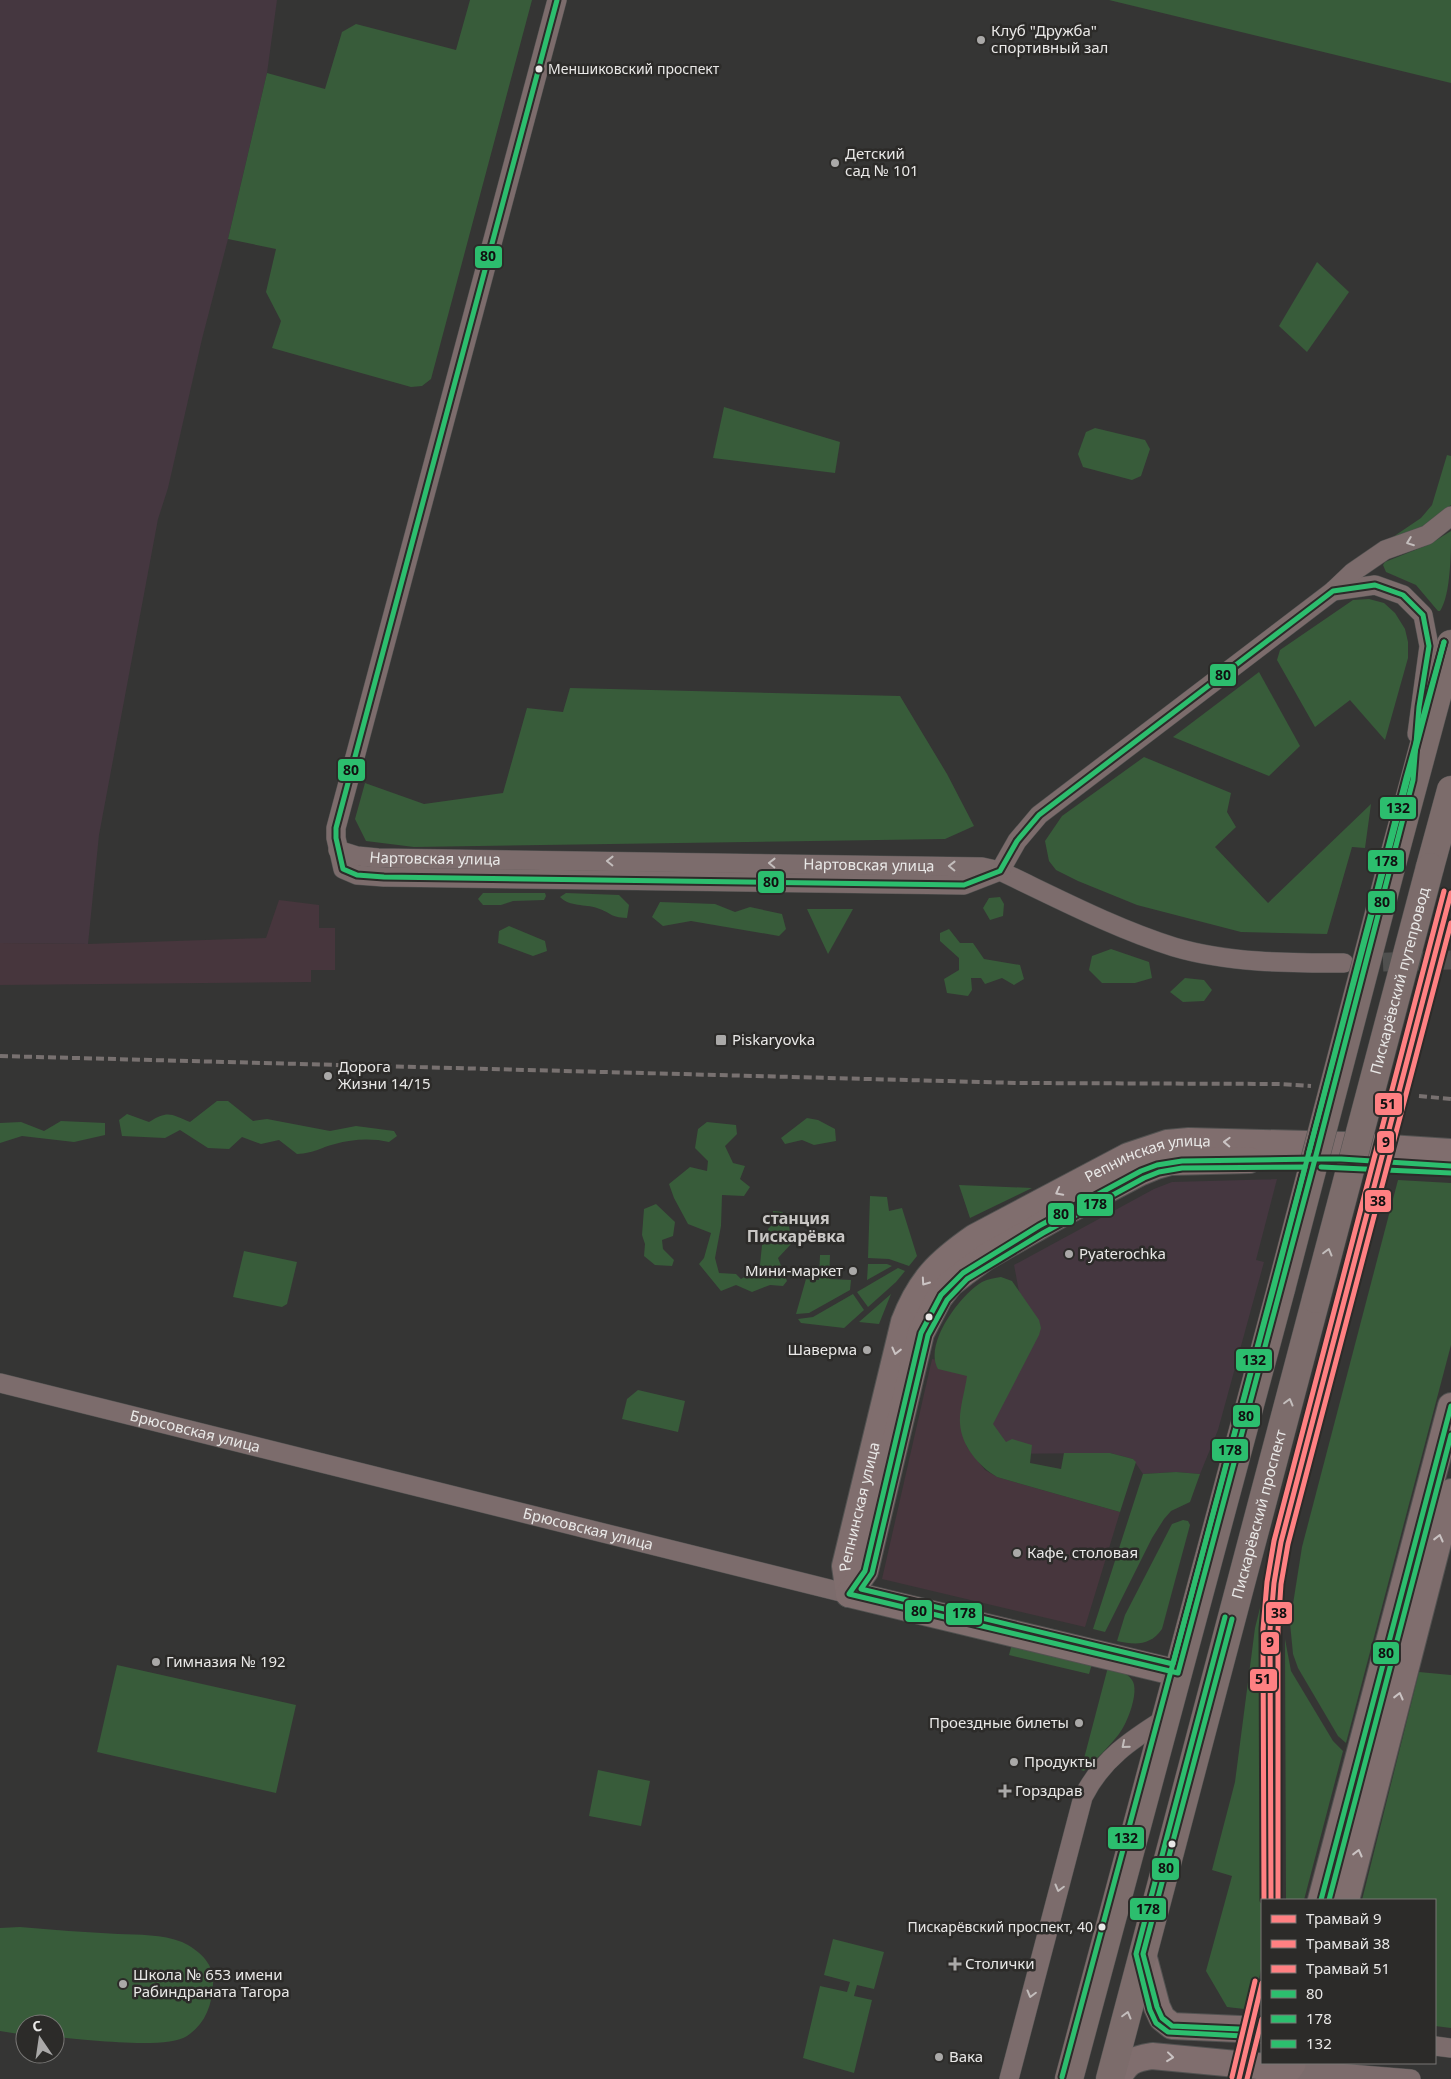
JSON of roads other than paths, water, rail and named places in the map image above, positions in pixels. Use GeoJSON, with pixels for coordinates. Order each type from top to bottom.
{"type":"FeatureCollection","features":[{"type":"Feature","properties":{"kind":"main road"},"geometry":{"type":"LineString","coordinates":[[1069,2079],[1281,1290],[1413,780],[1451,644]]}},
{"type":"Feature","properties":{"kind":"main road","name":"Пискарёвский путепровод"},"geometry":{"type":"LineString","coordinates":[[1316,1299],[1451,790]]}},
{"type":"Feature","properties":{"kind":"main road","name":"Пискарёвский проспект"},"geometry":{"type":"LineString","coordinates":[[1110,2079],[1316,1299]]}},
{"type":"Feature","properties":{"kind":"street","name":"Нартовская улица"},"geometry":{"type":"LineString","coordinates":[[557,0],[339,819],[336,838],[338,850],[357,856],[378,858],[982,867],[1000,871],[1135,933],[1175,947],[1210,955],[1249,960],[1344,963]]}},
{"type":"Feature","properties":{"kind":"street"},"geometry":{"type":"LineString","coordinates":[[1000,871],[1017,842],[1039,814],[1333,591],[1353,572],[1385,550],[1427,535],[1451,516]]}},
{"type":"Feature","properties":{"kind":"street"},"geometry":{"type":"LineString","coordinates":[[1333,591],[1375,585],[1403,595],[1423,615],[1429,646],[1419,708],[1413,780]]}},
{"type":"Feature","properties":{"kind":"street","name":"Репнинская улица"},"geometry":{"type":"LineString","coordinates":[[849,1594],[845,1566],[904,1322],[912,1302],[928,1278],[939,1264],[952,1253],[975,1237],[1128,1156],[1167,1143],[1189,1141],[1343,1145],[1451,1152]]}},
{"type":"Feature","properties":{"kind":"street","name":"Репнинская улица"},"geometry":{"type":"LineString","coordinates":[[849,1594],[865,1571],[920,1333],[939,1298],[950,1284],[972,1268],[1013,1241],[1096,1195],[1139,1173],[1170,1162],[1341,1159],[1451,1166]]}},
{"type":"Feature","properties":{"kind":"street","name":"Брюсовская улица"},"geometry":{"type":"LineString","coordinates":[[0,1383],[849,1594],[1178,1673]]}},
{"type":"Feature","properties":{"kind":"street"},"geometry":{"type":"LineString","coordinates":[[1321,1899],[1451,1406]]}},
{"type":"Feature","properties":{"kind":"street"},"geometry":{"type":"LineString","coordinates":[[1346,1899],[1451,1492]]}},
{"type":"Feature","properties":{"kind":"street"},"geometry":{"type":"LineString","coordinates":[[1009,2079],[1083,1796],[1092,1778],[1127,1743],[1166,1718]]}},
{"type":"Feature","properties":{"kind":"street"},"geometry":{"type":"LineString","coordinates":[[1143,1954],[1157,2006],[1162,2018],[1172,2026],[1261,2030]]}},
{"type":"Feature","properties":{"kind":"street"},"geometry":{"type":"LineString","coordinates":[[1436,2046],[1451,2048]]}},
{"type":"Feature","properties":{"kind":"street"},"geometry":{"type":"LineString","coordinates":[[1118,2079],[1124,2066],[1138,2058],[1152,2056],[1261,2063]]}},
{"type":"Feature","properties":{"kind":"street"},"geometry":{"type":"LineString","coordinates":[[1275,2064],[1411,2079]]}},
{"type":"Feature","properties":{"kind":"tunnel"},"geometry":{"type":"LineString","coordinates":[[1355,963],[1451,960]]}},
{"type":"Feature","properties":{"kind":"railway"},"geometry":{"type":"LineString","coordinates":[[0,1056],[1019,1083],[1281,1084],[1311,1086]]}},
{"type":"Feature","properties":{"kind":"railway"},"geometry":{"type":"LineString","coordinates":[[1419,1096],[1451,1099]]}},
{"type":"Feature","properties":{"kind":"tram line","name":"51"},"geometry":{"type":"LineString","coordinates":[[1264,1899],[1263,1629],[1267,1582],[1274,1541],[1444,891]]}},
{"type":"Feature","properties":{"kind":"tram line","name":"9"},"geometry":{"type":"LineString","coordinates":[[1271,1899],[1270,1629],[1274,1583],[1281,1542],[1451,893]]}},
{"type":"Feature","properties":{"kind":"tram line","name":"38"},"geometry":{"type":"LineString","coordinates":[[1278,1899],[1278,1629],[1281,1584],[1288,1544],[1451,923]]}},
{"type":"Feature","properties":{"kind":"tram line","name":"51"},"geometry":{"type":"LineString","coordinates":[[1232,2077],[1255,1981]]}},
{"type":"Feature","properties":{"kind":"tram line","name":"9"},"geometry":{"type":"LineString","coordinates":[[1239,2079],[1261,1987]]}},
{"type":"Feature","properties":{"kind":"tram line","name":"38"},"geometry":{"type":"LineString","coordinates":[[1247,2079],[1261,2023]]}},
{"type":"Feature","properties":{"kind":"place","name":"Клуб \"Дружба\" спортивный зал"},"geometry":{"type":"Point","coordinates":[981,40]}},
{"type":"Feature","properties":{"kind":"place","name":"Меншиковский проспект"},"geometry":{"type":"Point","coordinates":[539,69]}},
{"type":"Feature","properties":{"kind":"place","name":"Детский сад № 101"},"geometry":{"type":"Point","coordinates":[835,163]}},
{"type":"Feature","properties":{"kind":"place","name":"Piskaryovka"},"geometry":{"type":"Point","coordinates":[721,1040]}},
{"type":"Feature","properties":{"kind":"place","name":"Дорога Жизни 14/15"},"geometry":{"type":"Point","coordinates":[328,1076]}},
{"type":"Feature","properties":{"kind":"place","name":"Pyaterochka"},"geometry":{"type":"Point","coordinates":[1069,1254]}},
{"type":"Feature","properties":{"kind":"place","name":"Мини-маркет"},"geometry":{"type":"Point","coordinates":[853,1271]}},
{"type":"Feature","properties":{"kind":"place","name":"Шаверма"},"geometry":{"type":"Point","coordinates":[867,1350]}},
{"type":"Feature","properties":{"kind":"place","name":"Кафе, столовая"},"geometry":{"type":"Point","coordinates":[1017,1553]}},
{"type":"Feature","properties":{"kind":"place","name":"Гимназия № 192"},"geometry":{"type":"Point","coordinates":[156,1662]}},
{"type":"Feature","properties":{"kind":"place","name":"Проездные билеты"},"geometry":{"type":"Point","coordinates":[1079,1723]}},
{"type":"Feature","properties":{"kind":"place","name":"Продукты"},"geometry":{"type":"Point","coordinates":[1014,1762]}},
{"type":"Feature","properties":{"kind":"place","name":"Горздрав"},"geometry":{"type":"Point","coordinates":[1005,1791]}},
{"type":"Feature","properties":{"kind":"place","name":"Пискарёвский проспект, 40"},"geometry":{"type":"Point","coordinates":[1102,1927]}},
{"type":"Feature","properties":{"kind":"place","name":"Столички"},"geometry":{"type":"Point","coordinates":[955,1964]}},
{"type":"Feature","properties":{"kind":"place","name":"Школа № 653 имени Рабиндраната Тагора"},"geometry":{"type":"Point","coordinates":[123,1984]}},
{"type":"Feature","properties":{"kind":"place","name":"Вака"},"geometry":{"type":"Point","coordinates":[939,2057]}},
{"type":"Feature","properties":{"kind":"district","name":"станция Пискарёвка"},"geometry":{"type":"Point","coordinates":[796,1227]}}]}
